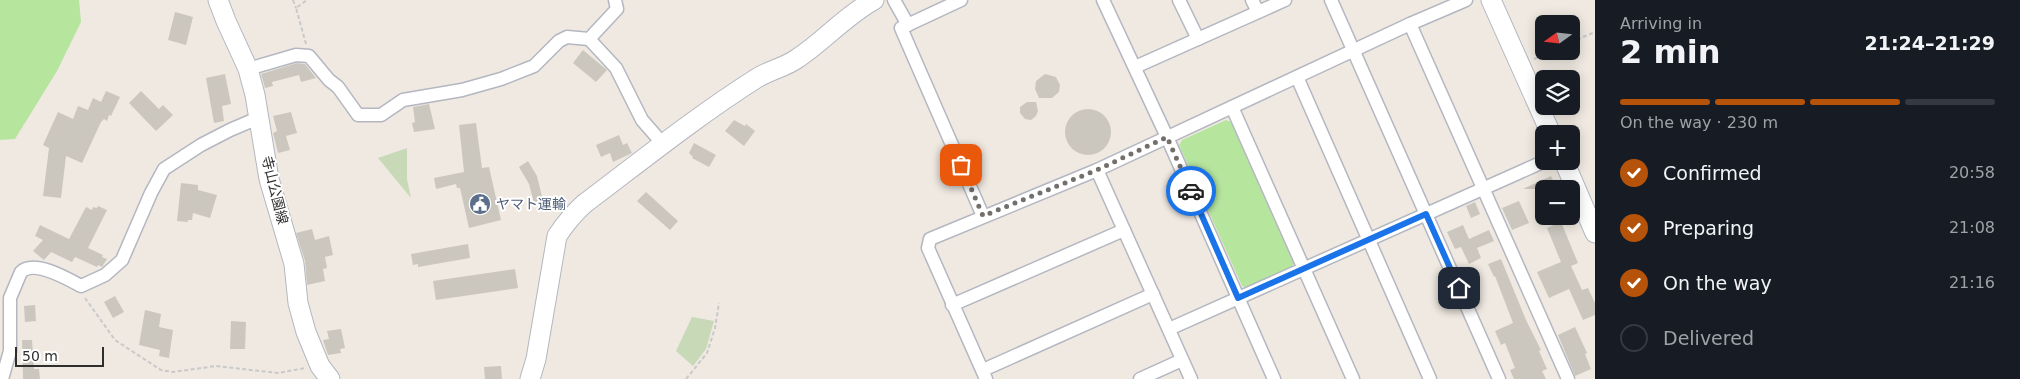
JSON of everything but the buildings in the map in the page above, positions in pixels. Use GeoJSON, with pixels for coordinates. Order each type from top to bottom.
{"type":"FeatureCollection","features":[{"type":"Feature","properties":{"kind":"street","name":"寺山公園線"},"geometry":{"type":"LineString","coordinates":[[218,0],[248,69],[255,95],[269,180],[294,264],[298,303],[306,332],[325,372]]}},
{"type":"Feature","properties":{"kind":"street"},"geometry":{"type":"LineString","coordinates":[[589,39],[617,9],[615,0]]}},
{"type":"Feature","properties":{"kind":"street"},"geometry":{"type":"LineString","coordinates":[[530,379],[536,358],[557,236],[565,224],[584,204],[663,144],[759,76],[788,65],[800,57],[845,18],[874,0]]}},
{"type":"Feature","properties":{"kind":"street"},"geometry":{"type":"LineString","coordinates":[[894,0],[908,25]]}},
{"type":"Feature","properties":{"kind":"street"},"geometry":{"type":"LineString","coordinates":[[961,0],[901,28],[983,216]]}},
{"type":"Feature","properties":{"kind":"street"},"geometry":{"type":"LineString","coordinates":[[1103,0],[1167,137],[1274,379]]}},
{"type":"Feature","properties":{"kind":"street"},"geometry":{"type":"LineString","coordinates":[[1179,0],[1198,39]]}},
{"type":"Feature","properties":{"kind":"street"},"geometry":{"type":"LineString","coordinates":[[1135,67],[1198,39],[1255,6],[1285,0]]}},
{"type":"Feature","properties":{"kind":"street"},"geometry":{"type":"LineString","coordinates":[[1331,0],[1499,379]]}},
{"type":"Feature","properties":{"kind":"street"},"geometry":{"type":"LineString","coordinates":[[1153,294],[984,374],[928,248],[930,238],[1097,170],[1410,24],[1466,0]]}},
{"type":"Feature","properties":{"kind":"street"},"geometry":{"type":"LineString","coordinates":[[1491,0],[1547,125]]}},
{"type":"Feature","properties":{"kind":"street"},"geometry":{"type":"LineString","coordinates":[[1410,24],[1568,379]]}},
{"type":"Feature","properties":{"kind":"street"},"geometry":{"type":"LineString","coordinates":[[248,69],[296,55],[309,56],[329,80],[338,87],[358,115],[381,115],[403,100],[462,90],[500,79],[534,66],[559,41],[567,37],[589,39],[616,68],[642,120],[663,144]]}},
{"type":"Feature","properties":{"kind":"street"},"geometry":{"type":"LineString","coordinates":[[1297,77],[1430,379]]}},
{"type":"Feature","properties":{"kind":"street"},"geometry":{"type":"LineString","coordinates":[[1232,107],[1353,379]]}},
{"type":"Feature","properties":{"kind":"street"},"geometry":{"type":"LineString","coordinates":[[2,379],[10,351],[10,298],[21,272],[24,269],[40,268],[81,286],[105,275],[122,260],[150,193],[164,169],[201,144],[258,118]]}},
{"type":"Feature","properties":{"kind":"street"},"geometry":{"type":"LineString","coordinates":[[1169,329],[1535,166]]}},
{"type":"Feature","properties":{"kind":"street"},"geometry":{"type":"LineString","coordinates":[[1097,170],[1191,379]]}},
{"type":"Feature","properties":{"kind":"street"},"geometry":{"type":"LineString","coordinates":[[1568,170],[1595,233]]}},
{"type":"Feature","properties":{"kind":"street"},"geometry":{"type":"LineString","coordinates":[[952,305],[1124,230]]}},
{"type":"Feature","properties":{"kind":"street"},"geometry":{"type":"LineString","coordinates":[[1140,379],[1182,360]]}},
{"type":"Feature","properties":{"kind":"path"},"geometry":{"type":"LineString","coordinates":[[293,0],[309,56]]}},
{"type":"Feature","properties":{"kind":"path"},"geometry":{"type":"LineString","coordinates":[[296,8],[307,0]]}},
{"type":"Feature","properties":{"kind":"path"},"geometry":{"type":"LineString","coordinates":[[1580,38],[1595,32]]}},
{"type":"Feature","properties":{"kind":"path"},"geometry":{"type":"LineString","coordinates":[[1520,65],[1535,58]]}},
{"type":"Feature","properties":{"kind":"path"},"geometry":{"type":"LineString","coordinates":[[81,286],[84,297],[115,340],[161,370],[173,372],[216,366],[278,373],[325,372]]}},
{"type":"Feature","properties":{"kind":"path"},"geometry":{"type":"LineString","coordinates":[[686,379],[707,353],[715,328],[719,303]]}},
{"type":"Feature","properties":{"kind":"green space"},"geometry":{"type":"Polygon","coordinates":[[[0,0],[79,0],[81,22],[57,71],[15,139],[0,140],[0,0]]]}},
{"type":"Feature","properties":{"kind":"green space"},"geometry":{"type":"Polygon","coordinates":[[[1226,120],[1231,122],[1295,262],[1291,268],[1247,288],[1242,286],[1179,145],[1182,140],[1226,120]]]}},
{"type":"Feature","properties":{"kind":"green space"},"geometry":{"type":"Polygon","coordinates":[[[407,148],[407,179],[411,198],[378,158],[407,148]]]}},
{"type":"Feature","properties":{"kind":"green space"},"geometry":{"type":"Polygon","coordinates":[[[692,317],[714,321],[706,349],[693,366],[676,351],[692,317]]]}},
{"type":"Feature","properties":{"kind":"way so far"},"geometry":{"type":"LineString","coordinates":[[961,165],[983,216],[1097,170],[1167,137],[1191,191]]}},
{"type":"Feature","properties":{"kind":"place","name":"ヤマト運輸"},"geometry":{"type":"Point","coordinates":[480,204]}},
{"type":"Feature","properties":{"kind":"route"},"geometry":{"type":"LineString","coordinates":[[1191,191],[1238,298],[1426,214],[1459,288]]}}]}
